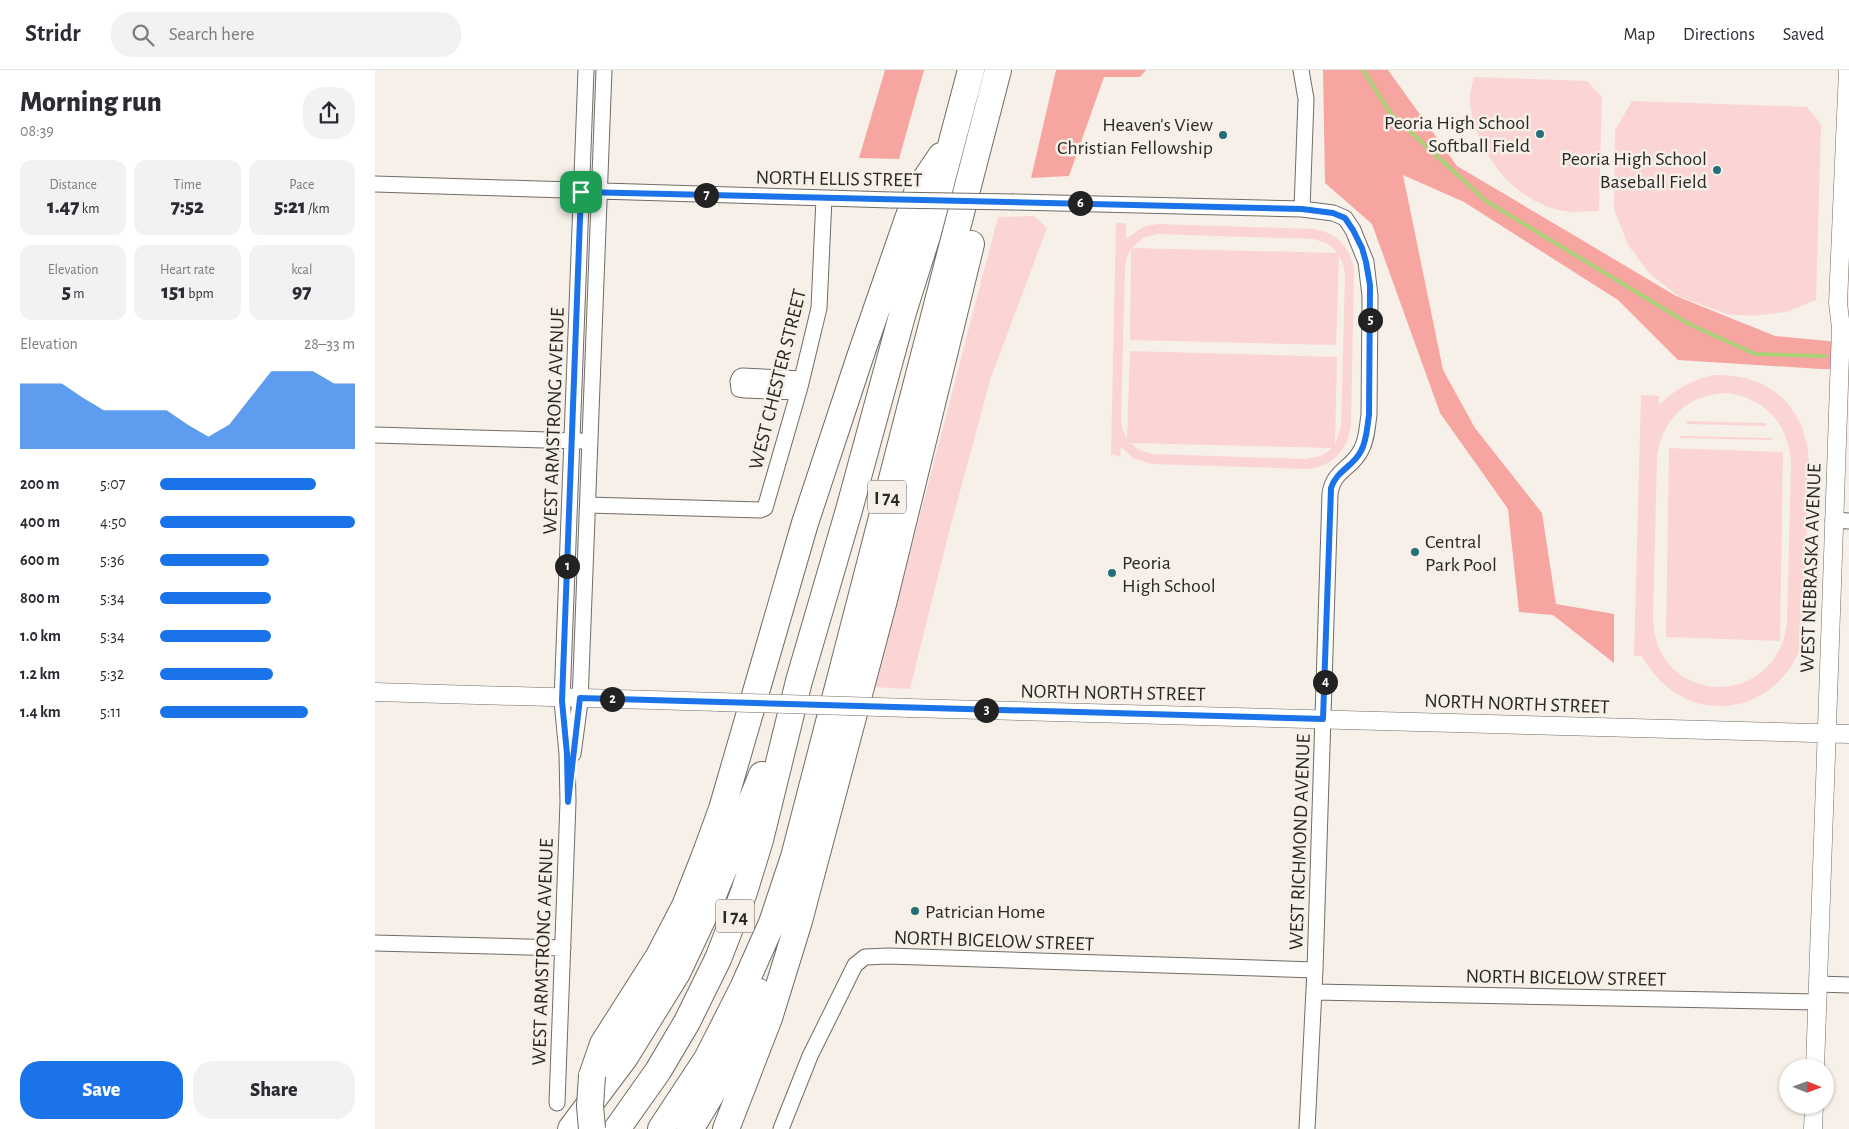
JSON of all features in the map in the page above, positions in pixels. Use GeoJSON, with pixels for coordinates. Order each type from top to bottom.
{"type":"FeatureCollection","features":[{"type":"Feature","properties":{"kind":"highway","name":"I 74"},"geometry":{"type":"LineString","coordinates":[[617,1129],[645,1092],[672,1050],[699,999],[727,938],[744,892],[760,840],[799,681],[865,454],[903,312],[927,236],[971,70]]}},
{"type":"Feature","properties":{"kind":"highway","name":"I 74"},"geometry":{"type":"LineString","coordinates":[[661,1129],[707,1059],[743,988],[772,923],[793,857],[999,70]]}},
{"type":"Feature","properties":{"kind":"highway"},"geometry":{"type":"LineString","coordinates":[[725,1129],[769,1018],[785,969],[884,600],[991,160],[999,70]]}},
{"type":"Feature","properties":{"kind":"highway"},"geometry":{"type":"LineString","coordinates":[[592,1129],[590,1097],[593,1076],[603,1044],[659,956],[685,906],[694,883],[722,809],[800,540],[890,270],[918,190],[952,141]]}},
{"type":"Feature","properties":{"kind":"highway"},"geometry":{"type":"LineString","coordinates":[[571,1129],[635,1042],[680,966],[717,887],[799,681]]}},
{"type":"Feature","properties":{"kind":"highway"},"geometry":{"type":"LineString","coordinates":[[690,1129],[710,1098],[747,1024],[764,979],[772,923]]}},
{"type":"Feature","properties":{"kind":"street","name":"WEST ARMSTRONG AVENUE"},"geometry":{"type":"LineString","coordinates":[[557,1103],[568,802],[562,698],[586,70]]}},
{"type":"Feature","properties":{"kind":"street","name":"WEST ARMSTRONG AVENUE"},"geometry":{"type":"LineString","coordinates":[[568,802],[580,698],[604,70]]}},
{"type":"Feature","properties":{"kind":"street"},"geometry":{"type":"LineString","coordinates":[[1301,70],[1306,99],[1302,209]]}},
{"type":"Feature","properties":{"kind":"street","name":"WEST NEBRASKA AVENUE"},"geometry":{"type":"LineString","coordinates":[[1815,1059],[1826,734],[1841,520],[1841,328],[1838,305],[1846,192],[1848,70]]}},
{"type":"Feature","properties":{"kind":"street","name":"NORTH ELLIS STREET"},"geometry":{"type":"LineString","coordinates":[[375,184],[581,192],[1302,209]]}},
{"type":"Feature","properties":{"kind":"street","name":"WEST CHESTER STREET"},"geometry":{"type":"LineString","coordinates":[[588,505],[760,510],[765,508],[800,386],[820,296],[824,198]]}},
{"type":"Feature","properties":{"kind":"street","name":"WEST RICHMOND AVENUE"},"geometry":{"type":"LineString","coordinates":[[1302,209],[1333,213],[1345,218],[1362,248],[1370,285],[1369,415],[1366,434],[1361,451],[1333,481],[1329,494],[1315,970],[1307,1129]]}},
{"type":"Feature","properties":{"kind":"street"},"geometry":{"type":"LineString","coordinates":[[375,435],[590,441]]}},
{"type":"Feature","properties":{"kind":"street","name":"NORTH NORTH STREET"},"geometry":{"type":"LineString","coordinates":[[375,692],[1849,734]]}},
{"type":"Feature","properties":{"kind":"street"},"geometry":{"type":"LineString","coordinates":[[375,943],[563,948]]}},
{"type":"Feature","properties":{"kind":"street","name":"NORTH BIGELOW STREET"},"geometry":{"type":"LineString","coordinates":[[781,1129],[829,1017],[855,965],[865,957],[888,956],[1315,970]]}},
{"type":"Feature","properties":{"kind":"street"},"geometry":{"type":"LineString","coordinates":[[1818,984],[1849,985]]}},
{"type":"Feature","properties":{"kind":"street","name":"NORTH BIGELOW STREET"},"geometry":{"type":"LineString","coordinates":[[1314,992],[1817,1002]]}},
{"type":"Feature","properties":{"kind":"street"},"geometry":{"type":"LineString","coordinates":[[1813,1129],[1814,1114]]}},
{"type":"Feature","properties":{"kind":"shaded area"},"geometry":{"type":"Polygon","coordinates":[[[885,70],[924,70],[899,159],[859,158],[885,70]]]}},
{"type":"Feature","properties":{"kind":"shaded area"},"geometry":{"type":"Polygon","coordinates":[[[1056,70],[1146,70],[1140,77],[1104,77],[1069,176],[1031,178],[1056,70]]]}},
{"type":"Feature","properties":{"kind":"shaded area"},"geometry":{"type":"Polygon","coordinates":[[[1323,70],[1388,70],[1457,166],[1676,296],[1775,336],[1849,343],[1849,369],[1678,360],[1618,300],[1464,202],[1403,175],[1443,370],[1475,428],[1542,513],[1556,604],[1614,614],[1614,663],[1553,615],[1519,612],[1508,509],[1440,413],[1372,224],[1325,183],[1323,70]]]}},
{"type":"Feature","properties":{"kind":"shaded area","name":"Peoria High School Softball Field"},"geometry":{"type":"Polygon","coordinates":[[[1474,77],[1587,81],[1602,97],[1599,211],[1572,212],[1552,208],[1534,201],[1503,176],[1481,141],[1474,122],[1470,100],[1474,77]]]}},
{"type":"Feature","properties":{"kind":"shaded area","name":"Peoria High School Baseball Field"},"geometry":{"type":"Polygon","coordinates":[[[1632,101],[1807,107],[1821,125],[1816,300],[1786,312],[1753,316],[1727,314],[1678,296],[1649,273],[1628,245],[1614,209],[1615,130],[1632,101]]]}},
{"type":"Feature","properties":{"kind":"shaded area"},"geometry":{"type":"Polygon","coordinates":[[[1034,216],[1047,228],[991,377],[948,536],[910,689],[875,687],[998,217],[1034,216]]]}},
{"type":"Feature","properties":{"kind":"shaded area"},"geometry":{"type":"Polygon","coordinates":[[[1116,223],[1126,223],[1126,239],[1143,227],[1157,224],[1314,229],[1329,234],[1341,242],[1349,254],[1354,269],[1351,424],[1347,441],[1338,455],[1325,464],[1308,469],[1152,464],[1133,458],[1121,447],[1120,457],[1111,454],[1116,223]],[[1157,234],[1143,238],[1132,248],[1338,253],[1328,244],[1314,239],[1157,234]],[[1131,249],[1125,267],[1121,417],[1122,428],[1127,439],[1130,351],[1337,357],[1335,445],[1341,427],[1345,276],[1339,255],[1336,345],[1130,340],[1131,249]],[[1131,443],[1139,450],[1152,454],[1305,459],[1321,456],[1331,448],[1131,443]]]}},
{"type":"Feature","properties":{"kind":"shaded area"},"geometry":{"type":"Polygon","coordinates":[[[1714,375],[1734,376],[1752,380],[1768,387],[1782,398],[1793,410],[1801,426],[1807,443],[1809,463],[1805,629],[1798,652],[1792,666],[1783,677],[1760,695],[1732,705],[1717,706],[1694,702],[1673,692],[1656,676],[1642,656],[1634,656],[1641,395],[1659,396],[1659,405],[1671,394],[1691,382],[1714,375]],[[1726,393],[1712,395],[1688,404],[1670,421],[1664,432],[1657,458],[1653,619],[1659,648],[1674,669],[1694,682],[1717,687],[1741,684],[1762,672],[1778,652],[1787,623],[1791,463],[1789,449],[1780,425],[1772,415],[1752,400],[1726,393]]]}},
{"type":"Feature","properties":{"kind":"shaded area"},"geometry":{"type":"Polygon","coordinates":[[[1687,421],[1766,423],[1766,426],[1687,424],[1687,421]]]}},
{"type":"Feature","properties":{"kind":"shaded area"},"geometry":{"type":"Polygon","coordinates":[[[1680,436],[1772,438],[1772,440],[1680,438],[1680,436]]]}},
{"type":"Feature","properties":{"kind":"shaded area"},"geometry":{"type":"Polygon","coordinates":[[[1669,448],[1783,452],[1780,641],[1666,637],[1669,448]]]}},
{"type":"Feature","properties":{"kind":"waterway"},"geometry":{"type":"LineString","coordinates":[[1363,70],[1391,114],[1486,201],[1689,324],[1755,354],[1825,356]]}},
{"type":"Feature","properties":{"kind":"place","name":"Peoria High School Softball Field"},"geometry":{"type":"Point","coordinates":[1540,134]}},
{"type":"Feature","properties":{"kind":"place","name":"Heaven's View Christian Fellowship"},"geometry":{"type":"Point","coordinates":[1223,135]}},
{"type":"Feature","properties":{"kind":"place","name":"Peoria High School Baseball Field"},"geometry":{"type":"Point","coordinates":[1717,170]}},
{"type":"Feature","properties":{"kind":"place","name":"Central Park Pool"},"geometry":{"type":"Point","coordinates":[1415,552]}},
{"type":"Feature","properties":{"kind":"place","name":"Peoria High School"},"geometry":{"type":"Point","coordinates":[1112,573]}},
{"type":"Feature","properties":{"kind":"place","name":"Patrician Home"},"geometry":{"type":"Point","coordinates":[915,911]}},
{"type":"Feature","properties":{"kind":"route"},"geometry":{"type":"LineString","coordinates":[[581,192],[1302,209],[1339,214],[1345,218],[1362,248],[1369,274],[1369,415],[1361,451],[1338,474],[1333,481],[1329,494],[1323,719],[580,698],[568,802],[567,754],[562,701],[581,192]]}}]}
